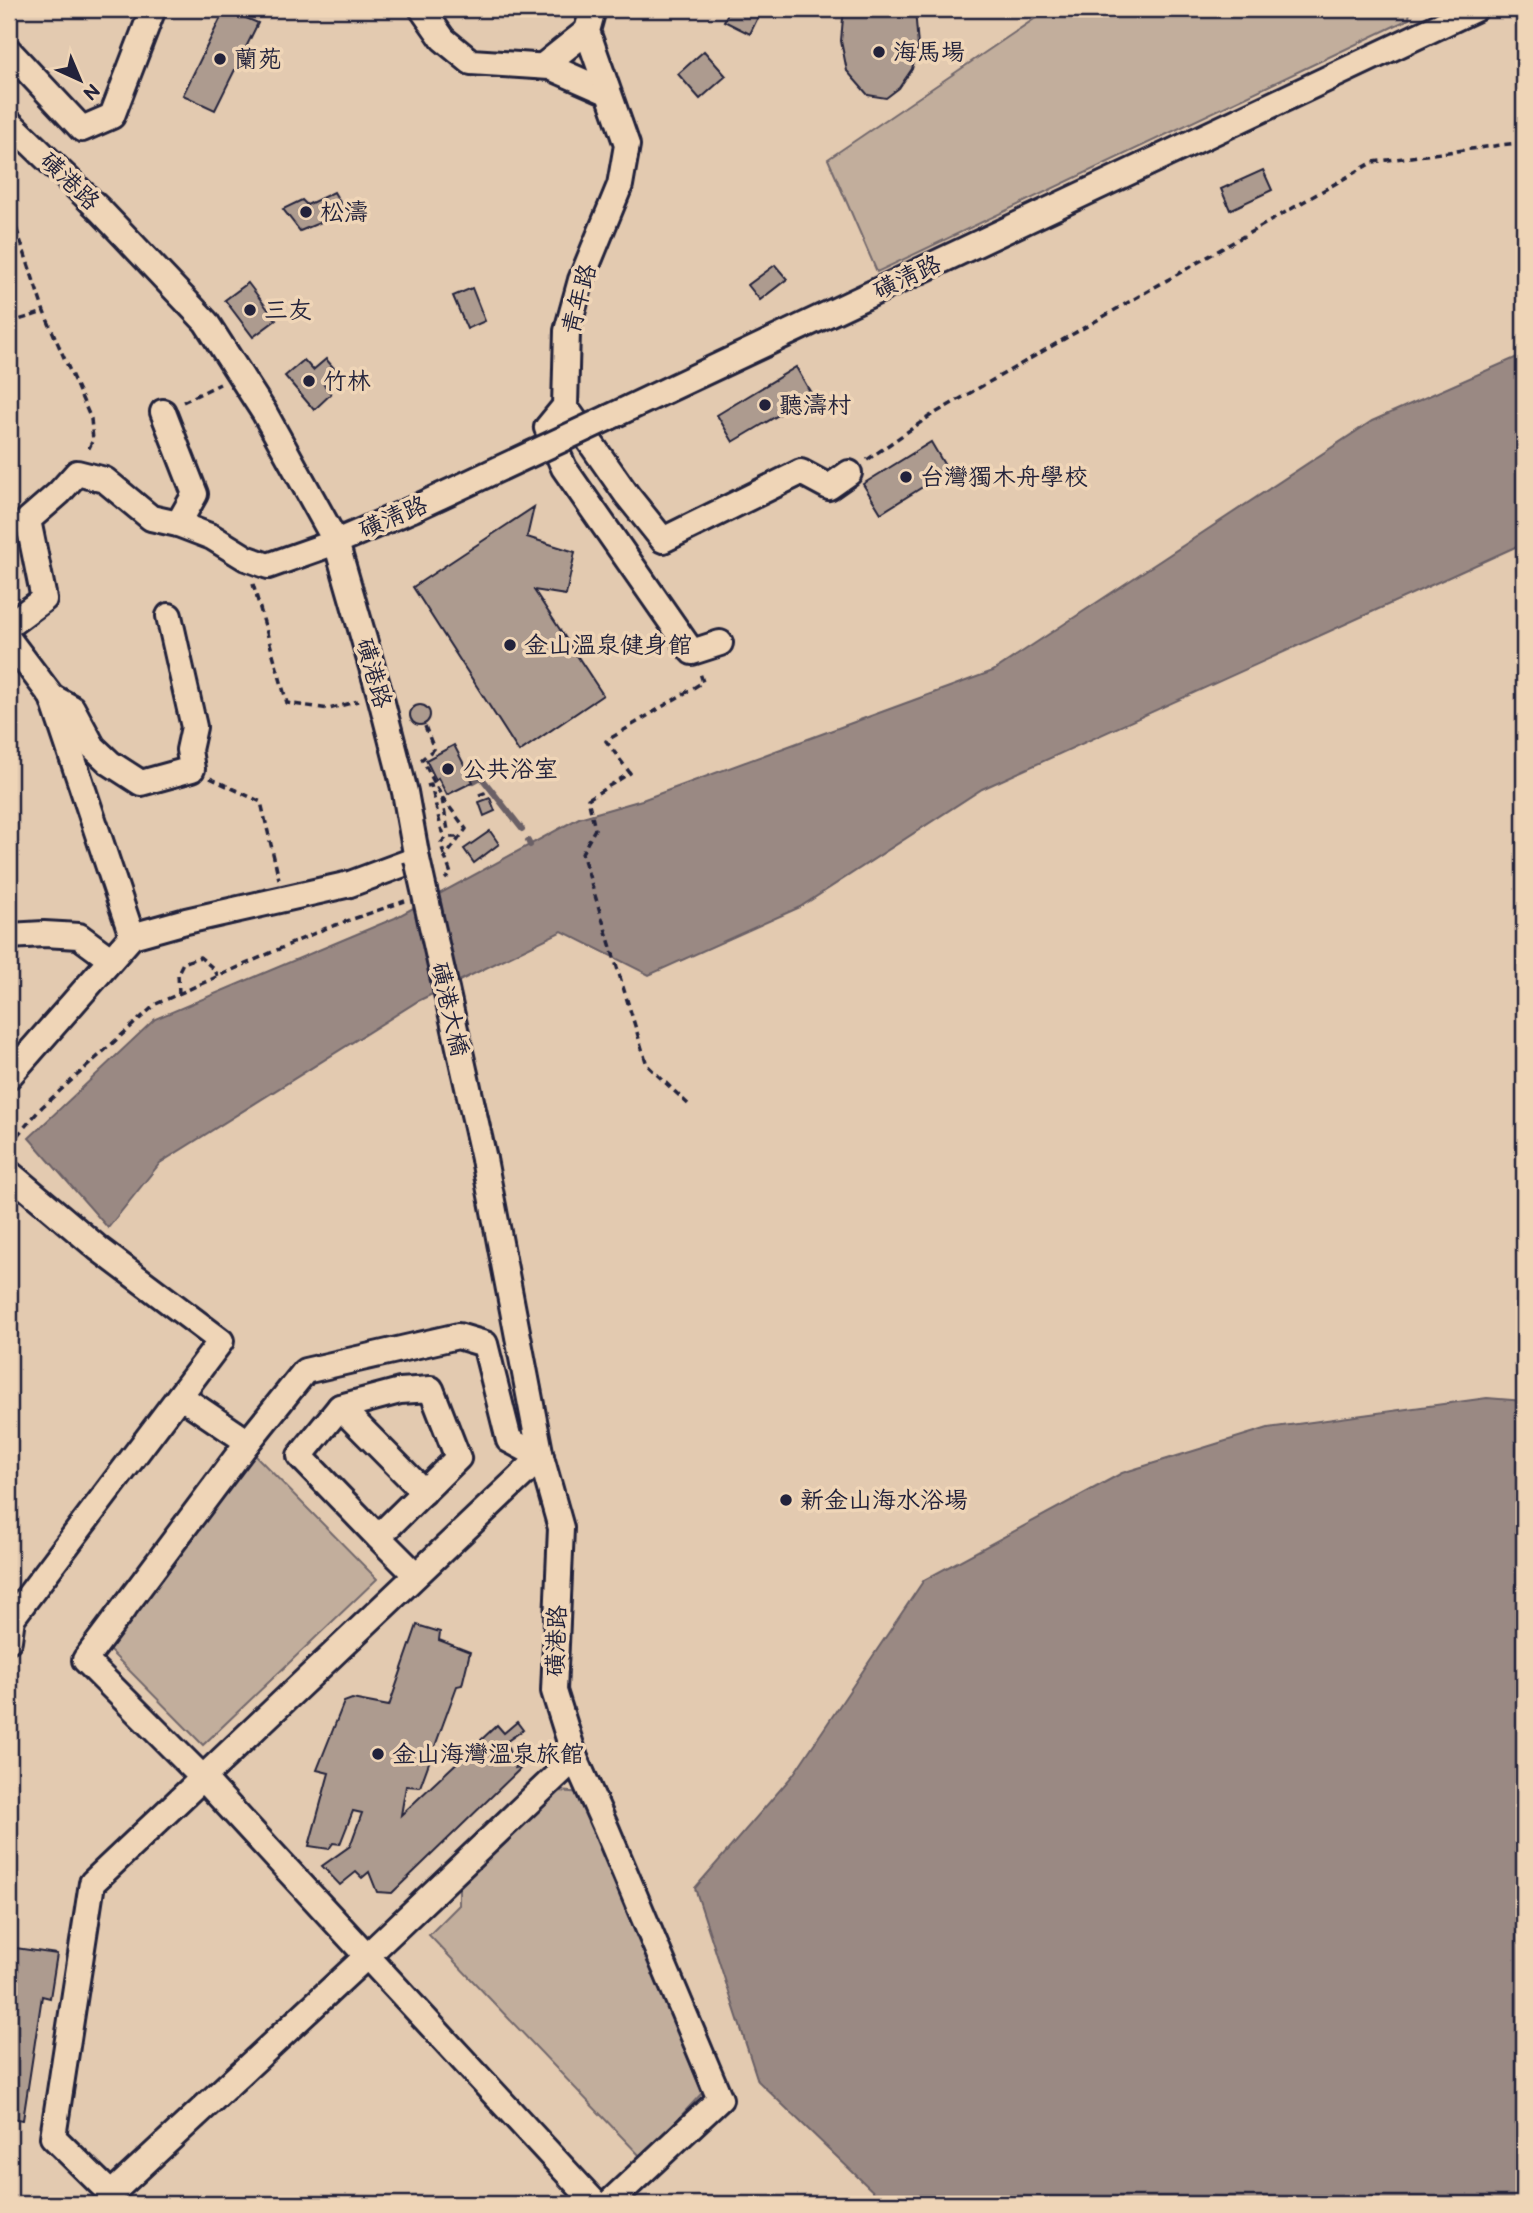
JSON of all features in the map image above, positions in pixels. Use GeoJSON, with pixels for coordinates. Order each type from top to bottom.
{"type":"FeatureCollection","features":[{"type":"Feature","properties":{"kind":"street"},"geometry":{"type":"LineString","coordinates":[[9,51],[82,129],[112,116],[153,9]]}},
{"type":"Feature","properties":{"kind":"street"},"geometry":{"type":"LineString","coordinates":[[422,9],[443,39],[471,62],[543,66],[607,92]]}},
{"type":"Feature","properties":{"kind":"street","name":"磺清路"},"geometry":{"type":"LineString","coordinates":[[246,558],[268,565],[336,542],[413,509],[610,417],[1436,17],[1475,9]]}},
{"type":"Feature","properties":{"kind":"street"},"geometry":{"type":"LineString","coordinates":[[543,66],[590,20]]}},
{"type":"Feature","properties":{"kind":"street","name":"青年路"},"geometry":{"type":"LineString","coordinates":[[590,20],[607,92],[627,145],[620,185],[581,280],[567,331],[565,406],[547,428],[564,468],[692,652]]}},
{"type":"Feature","properties":{"kind":"street","name":"磺港路"},"geometry":{"type":"LineString","coordinates":[[9,122],[100,211],[206,322],[264,412],[336,542],[405,792],[417,859]]}},
{"type":"Feature","properties":{"kind":"street"},"geometry":{"type":"LineString","coordinates":[[565,406],[627,495],[663,540],[801,472],[829,486],[849,473]]}},
{"type":"Feature","properties":{"kind":"street"},"geometry":{"type":"LineString","coordinates":[[163,412],[195,494],[178,524]]}},
{"type":"Feature","properties":{"kind":"street"},"geometry":{"type":"LineString","coordinates":[[9,625],[44,599],[28,520],[77,473],[105,480],[151,518],[178,524],[212,537],[246,558]]}},
{"type":"Feature","properties":{"kind":"street"},"geometry":{"type":"LineString","coordinates":[[52,697],[72,708],[93,747],[110,764],[141,783],[192,769],[189,750],[194,727],[169,616]]}},
{"type":"Feature","properties":{"kind":"street"},"geometry":{"type":"LineString","coordinates":[[9,640],[52,697],[132,936]]}},
{"type":"Feature","properties":{"kind":"street"},"geometry":{"type":"LineString","coordinates":[[692,652],[720,643]]}},
{"type":"Feature","properties":{"kind":"street"},"geometry":{"type":"LineString","coordinates":[[9,1076],[132,936],[350,884],[417,859]]}},
{"type":"Feature","properties":{"kind":"street","name":"磺港大橋"},"geometry":{"type":"LineString","coordinates":[[417,859],[484,1159]]}},
{"type":"Feature","properties":{"kind":"street"},"geometry":{"type":"LineString","coordinates":[[9,936],[79,936],[110,959]]}},
{"type":"Feature","properties":{"kind":"street","name":"磺港路"},"geometry":{"type":"LineString","coordinates":[[484,1159],[541,1457],[561,1528],[554,1691],[575,1758],[719,2099],[608,2204]]}},
{"type":"Feature","properties":{"kind":"street"},"geometry":{"type":"LineString","coordinates":[[9,1173],[99,1250],[220,1341],[12,1618],[9,1640]]}},
{"type":"Feature","properties":{"kind":"street"},"geometry":{"type":"LineString","coordinates":[[575,1758],[367,1956],[112,2199],[53,2137],[92,1883],[202,1777],[541,1457],[509,1440],[485,1344],[458,1336],[305,1371],[248,1441],[85,1660],[202,1777],[367,1956],[596,2204]]}},
{"type":"Feature","properties":{"kind":"street"},"geometry":{"type":"LineString","coordinates":[[378,1537],[458,1458],[431,1389],[400,1391],[340,1407],[300,1456],[378,1537],[416,1575]]}},
{"type":"Feature","properties":{"kind":"street"},"geometry":{"type":"LineString","coordinates":[[180,1396],[248,1441]]}},
{"type":"Feature","properties":{"kind":"street"},"geometry":{"type":"LineString","coordinates":[[340,1407],[424,1492]]}},
{"type":"Feature","properties":{"kind":"path"},"geometry":{"type":"LineString","coordinates":[[849,473],[930,415],[1373,162],[1524,142]]}},
{"type":"Feature","properties":{"kind":"path"},"geometry":{"type":"LineString","coordinates":[[9,206],[44,312],[91,419],[93,440],[77,473]]}},
{"type":"Feature","properties":{"kind":"path"},"geometry":{"type":"LineString","coordinates":[[9,323],[44,312]]}},
{"type":"Feature","properties":{"kind":"path"},"geometry":{"type":"LineString","coordinates":[[163,412],[239,375]]}},
{"type":"Feature","properties":{"kind":"path"},"geometry":{"type":"LineString","coordinates":[[246,558],[287,703],[328,709],[380,695]]}},
{"type":"Feature","properties":{"kind":"path"},"geometry":{"type":"LineString","coordinates":[[688,1104],[647,1065],[582,853],[594,829],[588,799],[630,773],[606,741],[703,682],[692,652]]}},
{"type":"Feature","properties":{"kind":"path"},"geometry":{"type":"LineString","coordinates":[[425,726],[434,749],[422,759],[442,797],[466,828],[445,857]]}},
{"type":"Feature","properties":{"kind":"path"},"geometry":{"type":"LineString","coordinates":[[192,769],[261,802],[284,898]]}},
{"type":"Feature","properties":{"kind":"path"},"geometry":{"type":"LineString","coordinates":[[424,787],[431,785],[442,832],[448,830],[442,797]]}},
{"type":"Feature","properties":{"kind":"path"},"geometry":{"type":"LineString","coordinates":[[479,795],[484,793],[486,799]]}},
{"type":"Feature","properties":{"kind":"path"},"geometry":{"type":"LineString","coordinates":[[442,882],[451,874],[441,843],[447,837],[459,837]]}},
{"type":"Feature","properties":{"kind":"path"},"geometry":{"type":"LineString","coordinates":[[9,1145],[42,1107],[156,1004],[324,929],[410,898]]}},
{"type":"Feature","properties":{"kind":"path"},"geometry":{"type":"LineString","coordinates":[[179,994],[178,973],[183,963],[200,957],[218,976]]}},
{"type":"Feature","properties":{"kind":"shaded area"},"geometry":{"type":"Polygon","coordinates":[[[1049,9],[1410,9],[1409,19],[877,272],[828,159],[1049,9]]]}},
{"type":"Feature","properties":{"kind":"shaded area"},"geometry":{"type":"Polygon","coordinates":[[[1524,354],[1524,543],[982,789],[800,907],[649,975],[562,931],[418,1001],[160,1163],[108,1228],[29,1138],[155,1019],[395,918],[579,818],[642,800],[993,671],[1372,421],[1524,354]]]}},
{"type":"Feature","properties":{"kind":"shaded area"},"geometry":{"type":"Polygon","coordinates":[[[1487,1398],[1524,1401],[1524,2204],[886,2204],[758,2081],[695,1888],[793,1775],[924,1580],[1122,1473],[1268,1428],[1487,1398]]]}},
{"type":"Feature","properties":{"kind":"shaded area"},"geometry":{"type":"Polygon","coordinates":[[[255,1455],[377,1579],[203,1745],[109,1650],[255,1455]]]}},
{"type":"Feature","properties":{"kind":"shaded area"},"geometry":{"type":"Polygon","coordinates":[[[559,1791],[582,1793],[702,2093],[642,2158],[429,1935],[459,1905],[459,1885],[559,1791]]]}},
{"type":"Feature","properties":{"kind":"building","name":"蘭苑"},"geometry":{"type":"Polygon","coordinates":[[[225,9],[258,23],[215,110],[183,95],[225,9]]]}},
{"type":"Feature","properties":{"kind":"building"},"geometry":{"type":"Polygon","coordinates":[[[730,9],[762,9],[750,34],[724,21],[730,9]]]}},
{"type":"Feature","properties":{"kind":"building","name":"海馬場"},"geometry":{"type":"Polygon","coordinates":[[[847,9],[915,9],[918,46],[912,69],[899,88],[886,98],[868,95],[847,71],[841,41],[843,18],[847,9]]]}},
{"type":"Feature","properties":{"kind":"building"},"geometry":{"type":"Polygon","coordinates":[[[704,51],[726,76],[700,99],[678,74],[704,51]]]}},
{"type":"Feature","properties":{"kind":"building"},"geometry":{"type":"Polygon","coordinates":[[[1263,170],[1272,190],[1230,210],[1221,189],[1263,170]]]}},
{"type":"Feature","properties":{"kind":"building","name":"松濤"},"geometry":{"type":"Polygon","coordinates":[[[334,192],[342,206],[321,215],[324,221],[300,231],[283,209],[302,200],[307,205],[334,192]]]}},
{"type":"Feature","properties":{"kind":"building"},"geometry":{"type":"Polygon","coordinates":[[[775,265],[787,279],[760,300],[748,285],[775,265]]]}},
{"type":"Feature","properties":{"kind":"building","name":"三友"},"geometry":{"type":"Polygon","coordinates":[[[248,283],[276,320],[253,337],[225,300],[248,283]]]}},
{"type":"Feature","properties":{"kind":"building"},"geometry":{"type":"Polygon","coordinates":[[[472,288],[485,321],[467,329],[453,296],[472,288]]]}},
{"type":"Feature","properties":{"kind":"building","name":"竹林"},"geometry":{"type":"Polygon","coordinates":[[[326,359],[338,373],[324,385],[331,394],[314,410],[285,376],[304,360],[313,370],[326,359]]]}},
{"type":"Feature","properties":{"kind":"building","name":"聽濤村"},"geometry":{"type":"Polygon","coordinates":[[[796,367],[812,395],[733,442],[717,415],[796,367]]]}},
{"type":"Feature","properties":{"kind":"building","name":"台灣獨木舟學校"},"geometry":{"type":"Polygon","coordinates":[[[931,442],[948,471],[881,513],[863,484],[931,442]]]}},
{"type":"Feature","properties":{"kind":"building","name":"金山溫泉健身館"},"geometry":{"type":"Polygon","coordinates":[[[534,507],[527,537],[575,552],[566,595],[534,590],[603,695],[519,752],[413,587],[534,507]]]}},
{"type":"Feature","properties":{"kind":"building"},"geometry":{"type":"Polygon","coordinates":[[[420,705],[427,708],[430,715],[427,722],[420,725],[413,722],[410,715],[413,708],[420,705]]]}},
{"type":"Feature","properties":{"kind":"building","name":"公共浴室"},"geometry":{"type":"Polygon","coordinates":[[[454,745],[473,782],[447,795],[426,760],[454,745]]]}},
{"type":"Feature","properties":{"kind":"building"},"geometry":{"type":"Polygon","coordinates":[[[490,798],[495,811],[484,816],[479,802],[490,798]]]}},
{"type":"Feature","properties":{"kind":"building"},"geometry":{"type":"Polygon","coordinates":[[[490,831],[499,844],[474,863],[464,849],[490,831]]]}},
{"type":"Feature","properties":{"kind":"building","name":"金山海灣溫泉旅館"},"geometry":{"type":"Polygon","coordinates":[[[417,1625],[440,1632],[439,1640],[470,1652],[462,1685],[457,1686],[420,1787],[406,1786],[401,1815],[497,1725],[504,1733],[517,1722],[523,1730],[506,1742],[515,1768],[523,1766],[392,1893],[377,1892],[369,1872],[362,1878],[356,1872],[340,1885],[322,1866],[350,1846],[362,1813],[353,1811],[340,1844],[333,1843],[329,1849],[309,1846],[329,1773],[317,1770],[344,1702],[352,1699],[389,1706],[417,1625]]]}},
{"type":"Feature","properties":{"kind":"building"},"geometry":{"type":"Polygon","coordinates":[[[9,1947],[57,1954],[50,1998],[42,1996],[23,2120],[11,2118],[9,2132],[9,1947]]]}},
{"type":"Feature","properties":{"kind":"waterway"},"geometry":{"type":"LineString","coordinates":[[474,781],[481,777],[522,829]]}},
{"type":"Feature","properties":{"kind":"waterway"},"geometry":{"type":"LineString","coordinates":[[528,841],[530,845]]}},
{"type":"Feature","properties":{"kind":"place","name":"海馬場"},"geometry":{"type":"Point","coordinates":[879,52]}},
{"type":"Feature","properties":{"kind":"place","name":"蘭苑"},"geometry":{"type":"Point","coordinates":[220,59]}},
{"type":"Feature","properties":{"kind":"place","name":"松濤"},"geometry":{"type":"Point","coordinates":[306,212]}},
{"type":"Feature","properties":{"kind":"place","name":"三友"},"geometry":{"type":"Point","coordinates":[250,310]}},
{"type":"Feature","properties":{"kind":"place","name":"竹林"},"geometry":{"type":"Point","coordinates":[309,381]}},
{"type":"Feature","properties":{"kind":"place","name":"聽濤村"},"geometry":{"type":"Point","coordinates":[765,405]}},
{"type":"Feature","properties":{"kind":"place","name":"台灣獨木舟學校"},"geometry":{"type":"Point","coordinates":[906,477]}},
{"type":"Feature","properties":{"kind":"place","name":"金山溫泉健身館"},"geometry":{"type":"Point","coordinates":[510,645]}},
{"type":"Feature","properties":{"kind":"place","name":"公共浴室"},"geometry":{"type":"Point","coordinates":[448,769]}},
{"type":"Feature","properties":{"kind":"place","name":"新金山海水浴場"},"geometry":{"type":"Point","coordinates":[786,1500]}},
{"type":"Feature","properties":{"kind":"place","name":"金山海灣溫泉旅館"},"geometry":{"type":"Point","coordinates":[378,1754]}}]}
